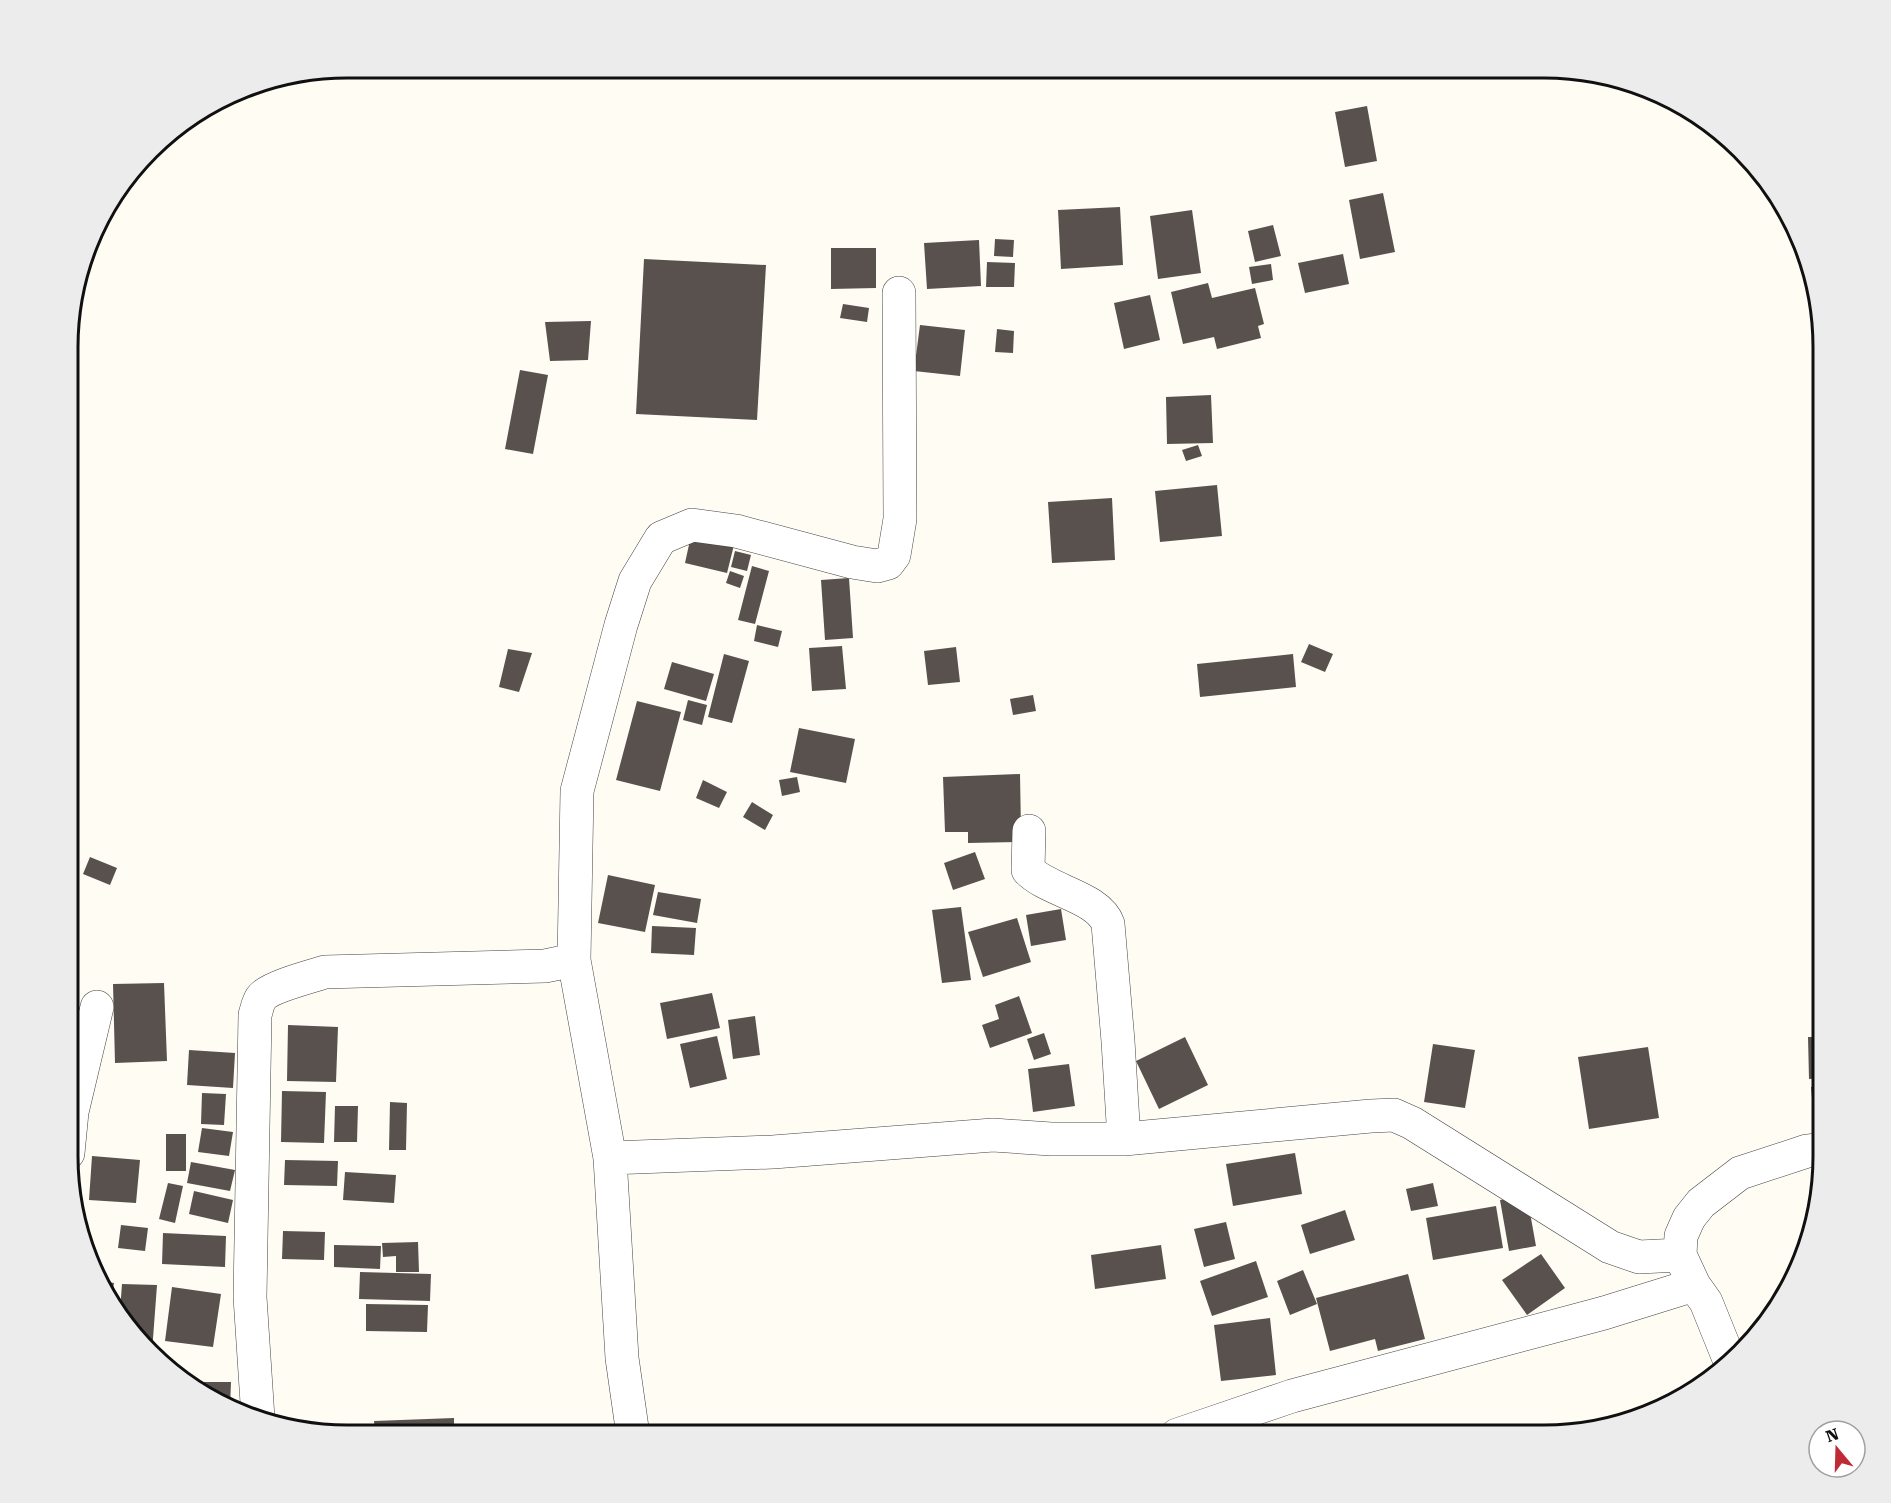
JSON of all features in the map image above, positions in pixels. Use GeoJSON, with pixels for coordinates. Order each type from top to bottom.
{"type":"FeatureCollection","features":[{"type":"Feature","properties":{"kind":"street"},"geometry":{"type":"LineString","coordinates":[[632,1425],[622,1358],[610,1158],[574,960],[577,791],[635,581],[661,538],[692,525],[736,531],[852,562],[877,566],[888,563],[894,555],[900,519],[899,293]]}},
{"type":"Feature","properties":{"kind":"street"},"geometry":{"type":"LineString","coordinates":[[1029,831],[1028,870],[1035,878],[1090,904],[1105,915],[1108,924],[1124,1138]]}},
{"type":"Feature","properties":{"kind":"street"},"geometry":{"type":"LineString","coordinates":[[257,1410],[250,1297],[255,1015],[261,998],[266,993],[297,980],[325,972],[545,966],[574,960]]}},
{"type":"Feature","properties":{"kind":"street"},"geometry":{"type":"LineString","coordinates":[[78,1087],[97,1007]]}},
{"type":"Feature","properties":{"kind":"street"},"geometry":{"type":"LineString","coordinates":[[610,1158],[772,1152],[993,1135],[1051,1139],[1124,1138],[1394,1115],[1438,1138],[1610,1246],[1640,1257],[1680,1255]]}},
{"type":"Feature","properties":{"kind":"street"},"geometry":{"type":"LineString","coordinates":[[1727,1353],[1706,1302],[1694,1285],[1680,1255],[1682,1236],[1689,1218],[1701,1203],[1740,1173],[1813,1150]]}},
{"type":"Feature","properties":{"kind":"street"},"geometry":{"type":"LineString","coordinates":[[1206,1425],[1292,1396],[1604,1313],[1694,1285]]}},
{"type":"Feature","properties":{"kind":"building"},"geometry":{"type":"Polygon","coordinates":[[[1367,106],[1377,161],[1345,167],[1335,112],[1367,106]]]}},
{"type":"Feature","properties":{"kind":"building"},"geometry":{"type":"Polygon","coordinates":[[[1383,193],[1395,252],[1360,259],[1349,200],[1383,193]]]}},
{"type":"Feature","properties":{"kind":"building"},"geometry":{"type":"Polygon","coordinates":[[[1120,207],[1123,265],[1061,269],[1058,210],[1120,207]]]}},
{"type":"Feature","properties":{"kind":"building"},"geometry":{"type":"Polygon","coordinates":[[[1192,210],[1201,273],[1158,279],[1150,216],[1192,210]]]}},
{"type":"Feature","properties":{"kind":"building"},"geometry":{"type":"Polygon","coordinates":[[[1273,225],[1281,256],[1255,262],[1248,231],[1273,225]]]}},
{"type":"Feature","properties":{"kind":"building"},"geometry":{"type":"Polygon","coordinates":[[[995,239],[1014,240],[1013,257],[994,256],[995,239]]]}},
{"type":"Feature","properties":{"kind":"building"},"geometry":{"type":"Polygon","coordinates":[[[979,240],[981,286],[927,289],[924,243],[979,240]]]}},
{"type":"Feature","properties":{"kind":"building"},"geometry":{"type":"Polygon","coordinates":[[[831,248],[876,248],[876,288],[831,289],[831,248]]]}},
{"type":"Feature","properties":{"kind":"building"},"geometry":{"type":"Polygon","coordinates":[[[1343,254],[1349,284],[1305,293],[1298,263],[1343,254]]]}},
{"type":"Feature","properties":{"kind":"building"},"geometry":{"type":"Polygon","coordinates":[[[644,259],[766,265],[757,420],[636,414],[644,259]]]}},
{"type":"Feature","properties":{"kind":"building"},"geometry":{"type":"Polygon","coordinates":[[[987,262],[1015,263],[1014,287],[986,287],[987,262]]]}},
{"type":"Feature","properties":{"kind":"building"},"geometry":{"type":"Polygon","coordinates":[[[1271,264],[1273,280],[1252,284],[1249,267],[1271,264]]]}},
{"type":"Feature","properties":{"kind":"building"},"geometry":{"type":"Polygon","coordinates":[[[1208,283],[1212,298],[1255,288],[1264,324],[1258,326],[1261,338],[1217,349],[1214,337],[1183,344],[1171,292],[1208,283]]]}},
{"type":"Feature","properties":{"kind":"building"},"geometry":{"type":"Polygon","coordinates":[[[1150,295],[1160,340],[1124,349],[1114,303],[1150,295]]]}},
{"type":"Feature","properties":{"kind":"building"},"geometry":{"type":"Polygon","coordinates":[[[843,304],[869,308],[867,322],[840,318],[843,304]]]}},
{"type":"Feature","properties":{"kind":"building"},"geometry":{"type":"Polygon","coordinates":[[[591,321],[588,360],[550,361],[545,322],[591,321]]]}},
{"type":"Feature","properties":{"kind":"building"},"geometry":{"type":"Polygon","coordinates":[[[920,325],[965,330],[960,376],[914,371],[920,325]]]}},
{"type":"Feature","properties":{"kind":"building"},"geometry":{"type":"Polygon","coordinates":[[[997,329],[1014,331],[1013,353],[995,352],[997,329]]]}},
{"type":"Feature","properties":{"kind":"building"},"geometry":{"type":"Polygon","coordinates":[[[520,370],[548,375],[533,454],[505,449],[520,370]]]}},
{"type":"Feature","properties":{"kind":"building"},"geometry":{"type":"Polygon","coordinates":[[[1211,395],[1213,443],[1167,444],[1166,397],[1211,395]]]}},
{"type":"Feature","properties":{"kind":"building"},"geometry":{"type":"Polygon","coordinates":[[[1198,445],[1202,456],[1186,461],[1182,450],[1198,445]]]}},
{"type":"Feature","properties":{"kind":"building"},"geometry":{"type":"Polygon","coordinates":[[[1217,485],[1222,536],[1160,542],[1155,491],[1217,485]]]}},
{"type":"Feature","properties":{"kind":"building"},"geometry":{"type":"Polygon","coordinates":[[[1112,498],[1115,560],[1052,563],[1048,502],[1112,498]]]}},
{"type":"Feature","properties":{"kind":"building"},"geometry":{"type":"Polygon","coordinates":[[[692,531],[735,541],[727,573],[685,563],[692,531]]]}},
{"type":"Feature","properties":{"kind":"building"},"geometry":{"type":"Polygon","coordinates":[[[735,551],[751,555],[747,571],[731,567],[735,551]]]}},
{"type":"Feature","properties":{"kind":"building"},"geometry":{"type":"Polygon","coordinates":[[[752,566],[769,571],[755,624],[738,620],[752,566]]]}},
{"type":"Feature","properties":{"kind":"building"},"geometry":{"type":"Polygon","coordinates":[[[730,571],[744,576],[740,588],[726,583],[730,571]]]}},
{"type":"Feature","properties":{"kind":"building"},"geometry":{"type":"Polygon","coordinates":[[[849,578],[853,638],[825,640],[821,580],[849,578]]]}},
{"type":"Feature","properties":{"kind":"building"},"geometry":{"type":"Polygon","coordinates":[[[757,625],[782,631],[778,647],[754,641],[757,625]]]}},
{"type":"Feature","properties":{"kind":"building"},"geometry":{"type":"Polygon","coordinates":[[[1309,644],[1333,654],[1325,672],[1301,662],[1309,644]]]}},
{"type":"Feature","properties":{"kind":"building"},"geometry":{"type":"Polygon","coordinates":[[[842,646],[846,689],[812,691],[809,648],[842,646]]]}},
{"type":"Feature","properties":{"kind":"building"},"geometry":{"type":"Polygon","coordinates":[[[956,647],[960,682],[928,685],[924,651],[956,647]]]}},
{"type":"Feature","properties":{"kind":"building"},"geometry":{"type":"Polygon","coordinates":[[[508,649],[532,653],[519,692],[499,687],[508,649]]]}},
{"type":"Feature","properties":{"kind":"building"},"geometry":{"type":"Polygon","coordinates":[[[724,654],[749,661],[732,723],[708,717],[724,654]]]}},
{"type":"Feature","properties":{"kind":"building"},"geometry":{"type":"Polygon","coordinates":[[[1293,654],[1296,687],[1200,697],[1197,664],[1293,654]]]}},
{"type":"Feature","properties":{"kind":"building"},"geometry":{"type":"Polygon","coordinates":[[[672,662],[714,674],[706,701],[664,689],[672,662]]]}},
{"type":"Feature","properties":{"kind":"building"},"geometry":{"type":"Polygon","coordinates":[[[1033,695],[1036,711],[1013,715],[1010,699],[1033,695]]]}},
{"type":"Feature","properties":{"kind":"building"},"geometry":{"type":"Polygon","coordinates":[[[688,700],[707,705],[702,725],[683,720],[688,700]]]}},
{"type":"Feature","properties":{"kind":"building"},"geometry":{"type":"Polygon","coordinates":[[[637,701],[681,712],[660,791],[616,780],[637,701]]]}},
{"type":"Feature","properties":{"kind":"building"},"geometry":{"type":"Polygon","coordinates":[[[799,728],[855,739],[846,783],[790,772],[799,728]]]}},
{"type":"Feature","properties":{"kind":"building"},"geometry":{"type":"Polygon","coordinates":[[[1020,774],[1021,831],[1017,842],[968,843],[968,832],[945,832],[943,777],[1020,774]]]}},
{"type":"Feature","properties":{"kind":"building"},"geometry":{"type":"Polygon","coordinates":[[[797,777],[800,792],[782,796],[779,780],[797,777]]]}},
{"type":"Feature","properties":{"kind":"building"},"geometry":{"type":"Polygon","coordinates":[[[703,780],[727,792],[719,808],[696,798],[703,780]]]}},
{"type":"Feature","properties":{"kind":"building"},"geometry":{"type":"Polygon","coordinates":[[[752,802],[773,815],[765,830],[743,817],[752,802]]]}},
{"type":"Feature","properties":{"kind":"building"},"geometry":{"type":"Polygon","coordinates":[[[975,852],[985,879],[953,890],[944,863],[975,852]]]}},
{"type":"Feature","properties":{"kind":"building"},"geometry":{"type":"Polygon","coordinates":[[[90,857],[117,868],[110,885],[83,874],[90,857]]]}},
{"type":"Feature","properties":{"kind":"building"},"geometry":{"type":"Polygon","coordinates":[[[608,875],[655,885],[645,932],[598,923],[608,875]]]}},
{"type":"Feature","properties":{"kind":"building"},"geometry":{"type":"Polygon","coordinates":[[[658,892],[701,899],[697,923],[653,915],[658,892]]]}},
{"type":"Feature","properties":{"kind":"building"},"geometry":{"type":"Polygon","coordinates":[[[961,907],[971,980],[942,983],[932,910],[961,907]]]}},
{"type":"Feature","properties":{"kind":"building"},"geometry":{"type":"Polygon","coordinates":[[[1061,909],[1066,940],[1031,946],[1026,915],[1061,909]]]}},
{"type":"Feature","properties":{"kind":"building"},"geometry":{"type":"Polygon","coordinates":[[[1017,918],[1031,962],[983,977],[968,932],[1017,918]]]}},
{"type":"Feature","properties":{"kind":"building"},"geometry":{"type":"Polygon","coordinates":[[[652,926],[696,928],[694,955],[651,953],[652,926]]]}},
{"type":"Feature","properties":{"kind":"building"},"geometry":{"type":"Polygon","coordinates":[[[164,983],[167,1061],[115,1063],[113,984],[164,983]]]}},
{"type":"Feature","properties":{"kind":"building"},"geometry":{"type":"Polygon","coordinates":[[[712,993],[720,1028],[667,1039],[660,1003],[712,993]]]}},
{"type":"Feature","properties":{"kind":"building"},"geometry":{"type":"Polygon","coordinates":[[[1019,996],[1032,1033],[990,1048],[982,1025],[999,1019],[995,1005],[1019,996]]]}},
{"type":"Feature","properties":{"kind":"building"},"geometry":{"type":"Polygon","coordinates":[[[755,1016],[760,1055],[733,1059],[728,1020],[755,1016]]]}},
{"type":"Feature","properties":{"kind":"building"},"geometry":{"type":"Polygon","coordinates":[[[288,1025],[338,1027],[336,1082],[287,1081],[288,1025]]]}},
{"type":"Feature","properties":{"kind":"building"},"geometry":{"type":"Polygon","coordinates":[[[1044,1033],[1051,1054],[1034,1060],[1027,1039],[1044,1033]]]}},
{"type":"Feature","properties":{"kind":"building"},"geometry":{"type":"Polygon","coordinates":[[[717,1036],[727,1079],[690,1088],[680,1044],[717,1036]]]}},
{"type":"Feature","properties":{"kind":"building"},"geometry":{"type":"Polygon","coordinates":[[[1185,1037],[1208,1085],[1159,1109],[1136,1061],[1185,1037]]]}},
{"type":"Feature","properties":{"kind":"building"},"geometry":{"type":"Polygon","coordinates":[[[1808,1037],[1813,1037],[1813,1079],[1809,1079],[1808,1037]]]}},
{"type":"Feature","properties":{"kind":"building"},"geometry":{"type":"Polygon","coordinates":[[[1433,1044],[1475,1050],[1465,1108],[1424,1102],[1433,1044]]]}},
{"type":"Feature","properties":{"kind":"building"},"geometry":{"type":"Polygon","coordinates":[[[1648,1047],[1659,1118],[1589,1129],[1578,1057],[1648,1047]]]}},
{"type":"Feature","properties":{"kind":"building"},"geometry":{"type":"Polygon","coordinates":[[[189,1050],[235,1053],[233,1088],[187,1085],[189,1050]]]}},
{"type":"Feature","properties":{"kind":"building"},"geometry":{"type":"Polygon","coordinates":[[[1069,1064],[1075,1106],[1033,1112],[1028,1069],[1069,1064]]]}},
{"type":"Feature","properties":{"kind":"building"},"geometry":{"type":"Polygon","coordinates":[[[282,1091],[326,1092],[324,1143],[281,1142],[282,1091]]]}},
{"type":"Feature","properties":{"kind":"building"},"geometry":{"type":"Polygon","coordinates":[[[202,1093],[226,1094],[224,1125],[201,1124],[202,1093]]]}},
{"type":"Feature","properties":{"kind":"building"},"geometry":{"type":"Polygon","coordinates":[[[390,1102],[407,1103],[406,1150],[389,1150],[390,1102]]]}},
{"type":"Feature","properties":{"kind":"building"},"geometry":{"type":"Polygon","coordinates":[[[335,1106],[358,1106],[357,1142],[334,1142],[335,1106]]]}},
{"type":"Feature","properties":{"kind":"building"},"geometry":{"type":"Polygon","coordinates":[[[202,1128],[233,1132],[229,1156],[198,1152],[202,1128]]]}},
{"type":"Feature","properties":{"kind":"building"},"geometry":{"type":"Polygon","coordinates":[[[166,1134],[186,1134],[186,1171],[166,1171],[166,1134]]]}},
{"type":"Feature","properties":{"kind":"building"},"geometry":{"type":"Polygon","coordinates":[[[1295,1153],[1302,1194],[1233,1206],[1226,1164],[1295,1153]]]}},
{"type":"Feature","properties":{"kind":"building"},"geometry":{"type":"Polygon","coordinates":[[[92,1156],[140,1160],[136,1203],[89,1200],[92,1156]]]}},
{"type":"Feature","properties":{"kind":"building"},"geometry":{"type":"Polygon","coordinates":[[[285,1160],[338,1161],[337,1186],[284,1185],[285,1160]]]}},
{"type":"Feature","properties":{"kind":"building"},"geometry":{"type":"Polygon","coordinates":[[[191,1162],[235,1170],[230,1191],[187,1183],[191,1162]]]}},
{"type":"Feature","properties":{"kind":"building"},"geometry":{"type":"Polygon","coordinates":[[[345,1172],[396,1175],[394,1203],[343,1200],[345,1172]]]}},
{"type":"Feature","properties":{"kind":"building"},"geometry":{"type":"Polygon","coordinates":[[[168,1183],[183,1186],[175,1223],[159,1219],[168,1183]]]}},
{"type":"Feature","properties":{"kind":"building"},"geometry":{"type":"Polygon","coordinates":[[[1433,1183],[1438,1206],[1411,1211],[1406,1189],[1433,1183]]]}},
{"type":"Feature","properties":{"kind":"building"},"geometry":{"type":"Polygon","coordinates":[[[194,1191],[233,1200],[228,1223],[189,1214],[194,1191]]]}},
{"type":"Feature","properties":{"kind":"building"},"geometry":{"type":"Polygon","coordinates":[[[1527,1196],[1536,1246],[1509,1251],[1500,1200],[1527,1196]]]}},
{"type":"Feature","properties":{"kind":"building"},"geometry":{"type":"Polygon","coordinates":[[[1496,1206],[1503,1248],[1433,1260],[1426,1218],[1496,1206]]]}},
{"type":"Feature","properties":{"kind":"building"},"geometry":{"type":"Polygon","coordinates":[[[1345,1210],[1355,1240],[1310,1254],[1301,1225],[1345,1210]]]}},
{"type":"Feature","properties":{"kind":"building"},"geometry":{"type":"Polygon","coordinates":[[[1226,1222],[1235,1259],[1204,1267],[1194,1229],[1226,1222]]]}},
{"type":"Feature","properties":{"kind":"building"},"geometry":{"type":"Polygon","coordinates":[[[121,1225],[148,1228],[145,1251],[118,1248],[121,1225]]]}},
{"type":"Feature","properties":{"kind":"building"},"geometry":{"type":"Polygon","coordinates":[[[283,1231],[325,1232],[324,1260],[282,1259],[283,1231]]]}},
{"type":"Feature","properties":{"kind":"building"},"geometry":{"type":"Polygon","coordinates":[[[163,1233],[226,1236],[225,1267],[162,1264],[163,1233]]]}},
{"type":"Feature","properties":{"kind":"building"},"geometry":{"type":"Polygon","coordinates":[[[418,1242],[419,1272],[396,1272],[396,1256],[383,1257],[382,1243],[418,1242]]]}},
{"type":"Feature","properties":{"kind":"building"},"geometry":{"type":"Polygon","coordinates":[[[334,1245],[381,1246],[380,1269],[334,1267],[334,1245]]]}},
{"type":"Feature","properties":{"kind":"building"},"geometry":{"type":"Polygon","coordinates":[[[1161,1245],[1166,1279],[1095,1289],[1091,1255],[1161,1245]]]}},
{"type":"Feature","properties":{"kind":"building"},"geometry":{"type":"Polygon","coordinates":[[[1541,1254],[1565,1288],[1527,1315],[1502,1280],[1541,1254]]]}},
{"type":"Feature","properties":{"kind":"building"},"geometry":{"type":"Polygon","coordinates":[[[1256,1261],[1268,1297],[1212,1316],[1200,1281],[1256,1261]]]}},
{"type":"Feature","properties":{"kind":"building"},"geometry":{"type":"Polygon","coordinates":[[[1303,1270],[1317,1304],[1290,1315],[1277,1281],[1303,1270]]]}},
{"type":"Feature","properties":{"kind":"building"},"geometry":{"type":"Polygon","coordinates":[[[360,1272],[431,1274],[430,1301],[359,1299],[360,1272]]]}},
{"type":"Feature","properties":{"kind":"building"},"geometry":{"type":"Polygon","coordinates":[[[1408,1274],[1425,1339],[1378,1351],[1375,1339],[1330,1351],[1316,1298],[1408,1274]]]}},
{"type":"Feature","properties":{"kind":"building"},"geometry":{"type":"Polygon","coordinates":[[[122,1284],[157,1285],[153,1341],[134,1320],[121,1301],[122,1284]]]}},
{"type":"Feature","properties":{"kind":"building"},"geometry":{"type":"Polygon","coordinates":[[[172,1287],[221,1294],[213,1347],[165,1341],[172,1287]]]}},
{"type":"Feature","properties":{"kind":"building"},"geometry":{"type":"Polygon","coordinates":[[[366,1304],[428,1305],[427,1332],[366,1331],[366,1304]]]}},
{"type":"Feature","properties":{"kind":"building"},"geometry":{"type":"Polygon","coordinates":[[[1270,1318],[1276,1375],[1221,1381],[1214,1325],[1270,1318]]]}},
{"type":"Feature","properties":{"kind":"building"},"geometry":{"type":"Polygon","coordinates":[[[201,1382],[231,1382],[230,1398],[201,1382]]]}},
{"type":"Feature","properties":{"kind":"building"},"geometry":{"type":"Polygon","coordinates":[[[454,1418],[454,1425],[374,1425],[374,1421],[454,1418]]]}}]}
